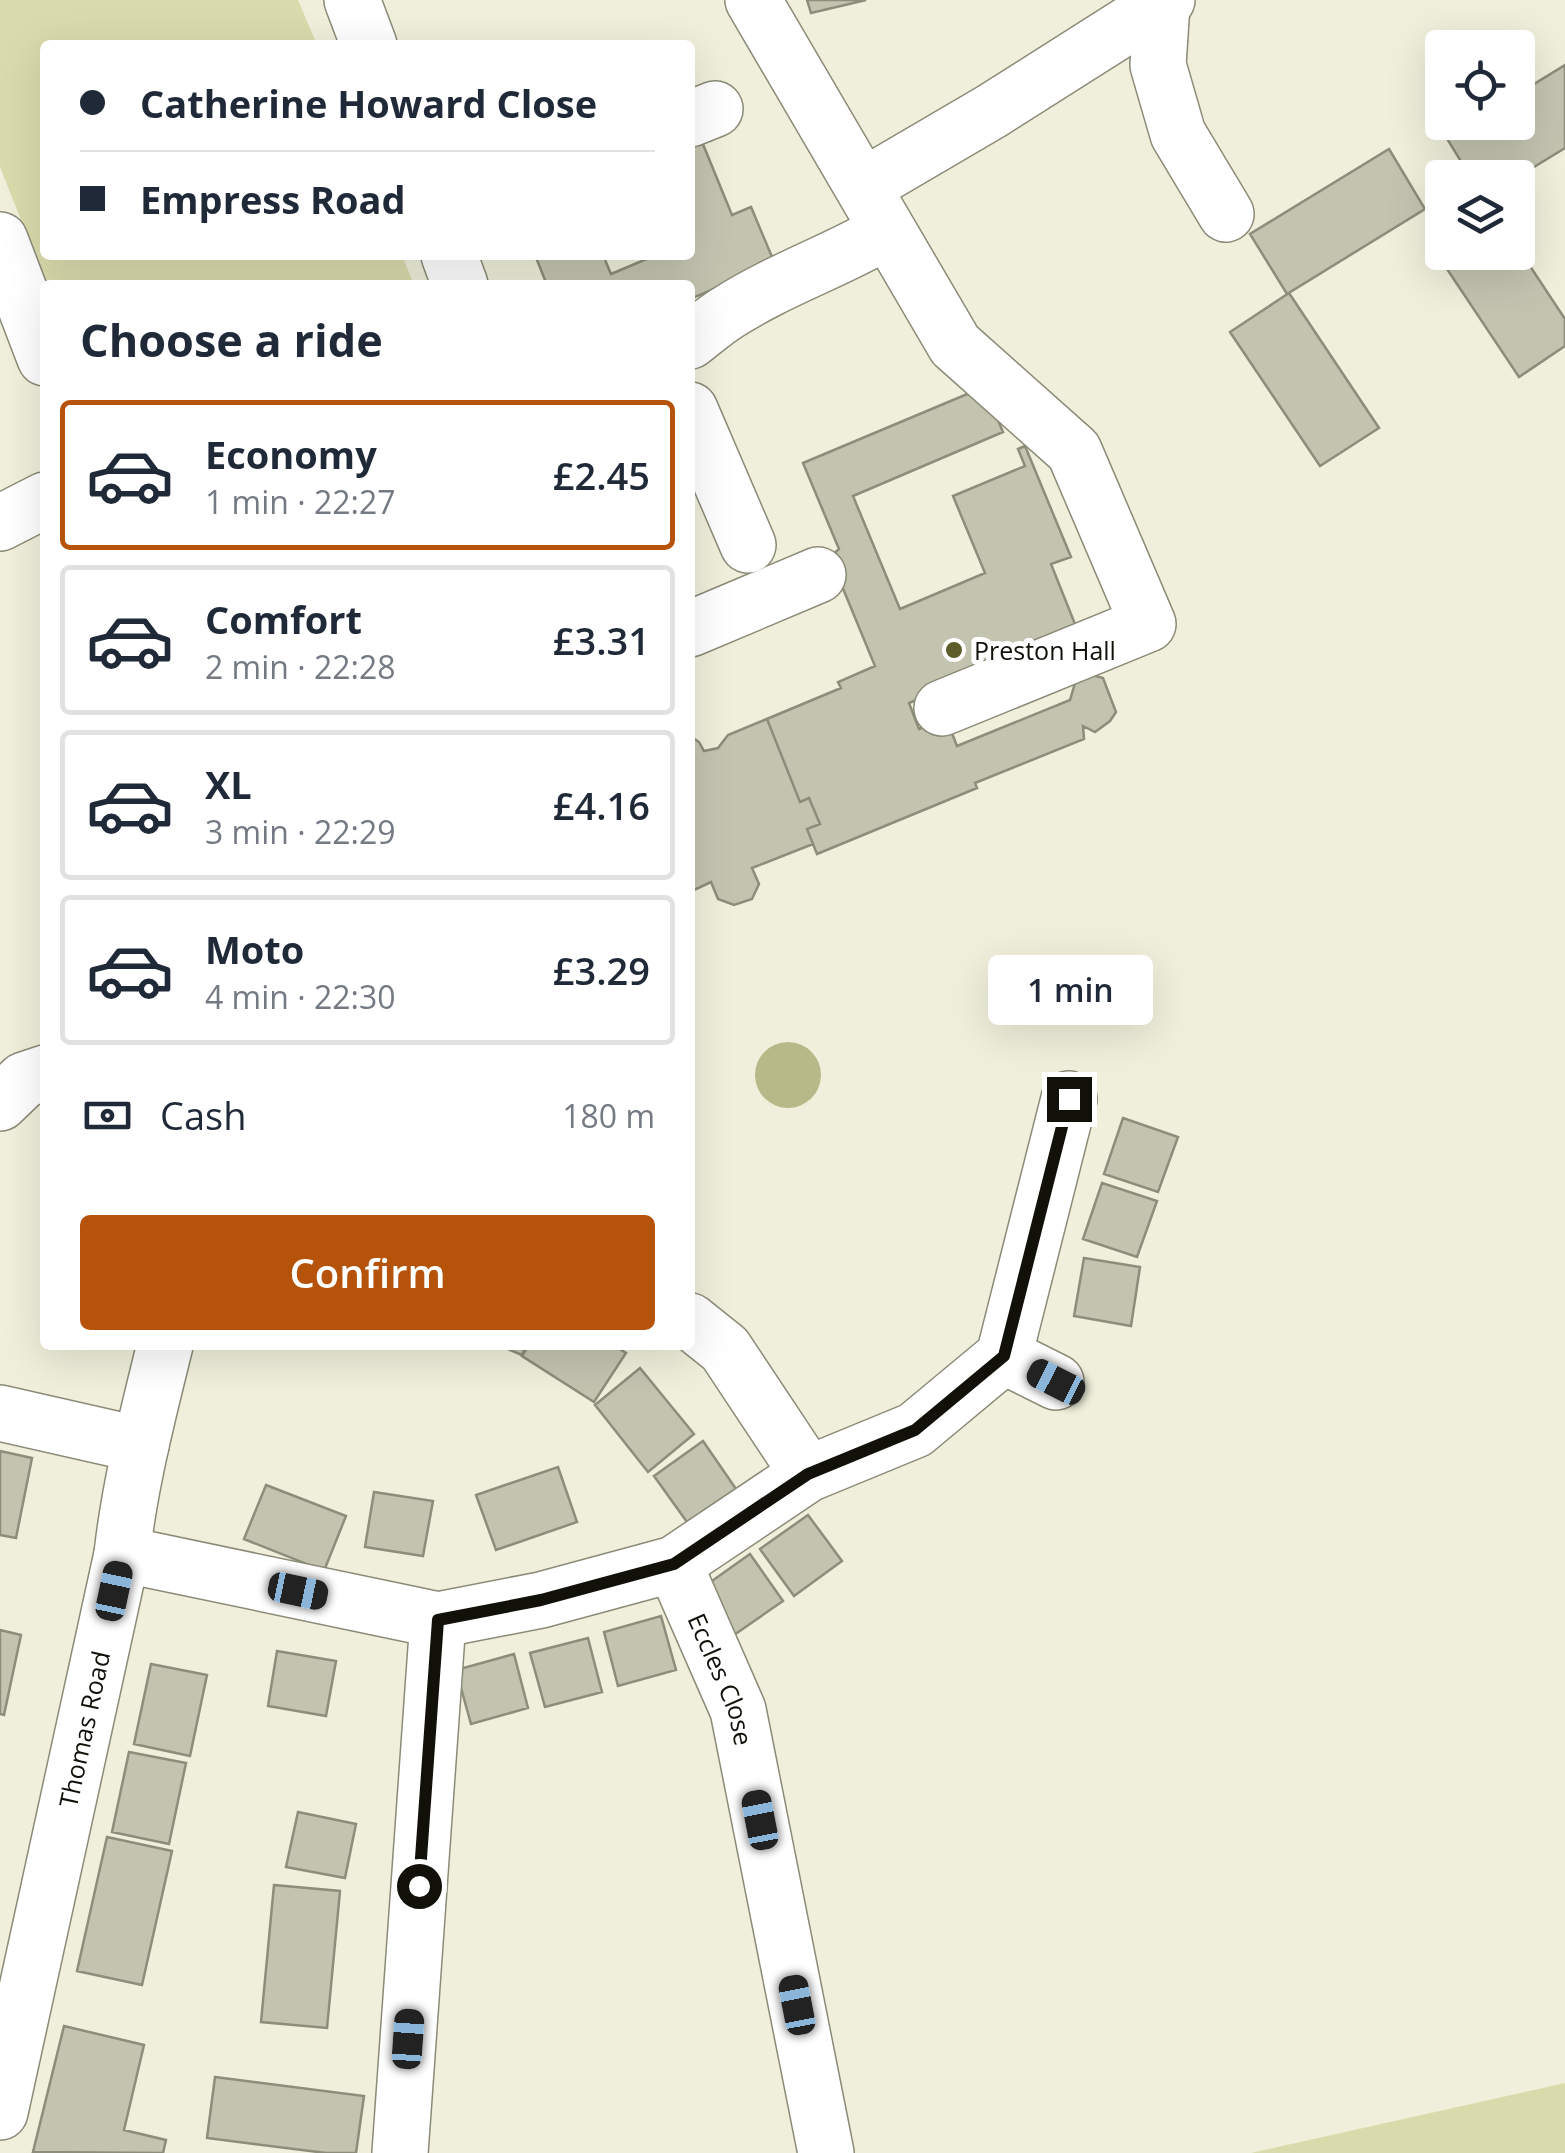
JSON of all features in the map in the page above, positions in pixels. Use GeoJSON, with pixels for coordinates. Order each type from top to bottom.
{"type":"FeatureCollection","features":[{"type":"Feature","properties":{"kind":"street"},"geometry":{"type":"LineString","coordinates":[[352,0],[367,40]]}},
{"type":"Feature","properties":{"kind":"street"},"geometry":{"type":"LineString","coordinates":[[753,0],[954,344],[1074,451],[1148,624],[942,708]]}},
{"type":"Feature","properties":{"kind":"street"},"geometry":{"type":"LineString","coordinates":[[695,337],[728,312],[856,250],[876,209],[992,111],[1164,2]]}},
{"type":"Feature","properties":{"kind":"street"},"geometry":{"type":"LineString","coordinates":[[1164,2],[1158,65],[1178,134],[1226,214]]}},
{"type":"Feature","properties":{"kind":"street"},"geometry":{"type":"LineString","coordinates":[[0,240],[40,345]]}},
{"type":"Feature","properties":{"kind":"street"},"geometry":{"type":"LineString","coordinates":[[695,422],[748,545]]}},
{"type":"Feature","properties":{"kind":"street"},"geometry":{"type":"LineString","coordinates":[[0,523],[40,503]]}},
{"type":"Feature","properties":{"kind":"street"},"geometry":{"type":"LineString","coordinates":[[695,627],[818,575]]}},
{"type":"Feature","properties":{"kind":"street"},"geometry":{"type":"LineString","coordinates":[[0,1103],[24,1080],[40,1075]]}},
{"type":"Feature","properties":{"kind":"street"},"geometry":{"type":"LineString","coordinates":[[122,1554],[438,1620],[541,1600],[674,1564],[808,1474],[915,1430],[1004,1356],[1069,1099]]}},
{"type":"Feature","properties":{"kind":"street"},"geometry":{"type":"LineString","coordinates":[[695,1325],[726,1349],[808,1474]]}},
{"type":"Feature","properties":{"kind":"street","name":"Thomas Road"},"geometry":{"type":"LineString","coordinates":[[0,2112],[122,1554],[140,1445],[164,1350]]}},
{"type":"Feature","properties":{"kind":"street"},"geometry":{"type":"LineString","coordinates":[[1004,1356],[1056,1382]]}},
{"type":"Feature","properties":{"kind":"street"},"geometry":{"type":"LineString","coordinates":[[0,1413],[140,1445]]}},
{"type":"Feature","properties":{"kind":"street","name":"Eccles Close"},"geometry":{"type":"LineString","coordinates":[[674,1564],[738,1710],[826,2153]]}},
{"type":"Feature","properties":{"kind":"street"},"geometry":{"type":"LineString","coordinates":[[400,2153],[438,1620]]}},
{"type":"Feature","properties":{"kind":"shaded area"},"geometry":{"type":"Polygon","coordinates":[[[0,0],[298,0],[315,40],[40,40],[40,260],[404,260],[412,280],[45,280],[0,167],[0,0]]]}},
{"type":"Feature","properties":{"kind":"shaded area"},"geometry":{"type":"Polygon","coordinates":[[[788,1042],[801,1044],[811,1052],[819,1062],[819,1088],[811,1098],[801,1106],[788,1108],[775,1106],[765,1098],[757,1088],[755,1075],[757,1062],[765,1052],[775,1044],[788,1042]]]}},
{"type":"Feature","properties":{"kind":"shaded area"},"geometry":{"type":"Polygon","coordinates":[[[1565,2083],[1565,2153],[1251,2153],[1565,2083]]]}},
{"type":"Feature","properties":{"kind":"building"},"geometry":{"type":"Polygon","coordinates":[[[807,0],[866,0],[811,13],[807,0]]]}},
{"type":"Feature","properties":{"kind":"building"},"geometry":{"type":"Polygon","coordinates":[[[1565,65],[1565,148],[1535,166],[1535,160],[1460,160],[1448,140],[1535,140],[1535,84],[1565,65]]]}},
{"type":"Feature","properties":{"kind":"building"},"geometry":{"type":"Polygon","coordinates":[[[698,132],[732,215],[751,207],[775,264],[695,297],[695,280],[545,280],[537,260],[605,260],[611,274],[644,260],[695,260],[698,132]]]}},
{"type":"Feature","properties":{"kind":"building"},"geometry":{"type":"Polygon","coordinates":[[[1389,149],[1425,209],[1287,294],[1250,234],[1389,149]]]}},
{"type":"Feature","properties":{"kind":"building"},"geometry":{"type":"Polygon","coordinates":[[[1448,270],[1533,270],[1565,319],[1565,346],[1519,377],[1448,270]]]}},
{"type":"Feature","properties":{"kind":"building"},"geometry":{"type":"Polygon","coordinates":[[[1289,293],[1379,428],[1320,466],[1230,332],[1289,293]]]}},
{"type":"Feature","properties":{"kind":"building","name":"Preston Hall"},"geometry":{"type":"Polygon","coordinates":[[[984,387],[1003,432],[853,496],[900,609],[985,573],[953,496],[1025,466],[1018,449],[1025,446],[1071,557],[1051,564],[1079,634],[909,703],[919,729],[946,718],[957,746],[1070,700],[1075,683],[1089,674],[1103,678],[1116,712],[1095,732],[1083,726],[1084,739],[975,783],[977,788],[817,854],[813,844],[752,868],[759,884],[752,899],[734,905],[718,899],[711,882],[695,890],[695,739],[704,751],[718,748],[728,735],[841,688],[838,682],[875,666],[830,557],[839,549],[803,463],[984,387]]]}},
{"type":"Feature","properties":{"kind":"building","name":"Preston Hall"},"geometry":{"type":"Polygon","coordinates":[[[984,387],[1003,432],[853,496],[900,609],[985,573],[953,496],[1025,466],[1018,449],[1025,446],[1071,557],[1051,564],[1079,634],[909,703],[919,729],[946,718],[957,746],[1070,700],[1075,683],[1089,674],[1103,678],[1116,712],[1095,732],[1083,726],[1084,739],[817,854],[807,829],[820,824],[809,798],[800,802],[767,719],[841,688],[838,682],[875,666],[830,557],[839,549],[803,463],[984,387]]]}},
{"type":"Feature","properties":{"kind":"building"},"geometry":{"type":"Polygon","coordinates":[[[767,719],[800,802],[809,798],[820,824],[807,829],[813,844],[752,868],[759,884],[752,899],[734,905],[718,899],[711,882],[695,890],[695,739],[704,751],[718,748],[728,735],[767,719]]]}},
{"type":"Feature","properties":{"kind":"building"},"geometry":{"type":"Polygon","coordinates":[[[1123,1118],[1178,1137],[1158,1192],[1104,1174],[1123,1118]]]}},
{"type":"Feature","properties":{"kind":"building"},"geometry":{"type":"Polygon","coordinates":[[[1102,1183],[1157,1201],[1137,1257],[1083,1239],[1102,1183]]]}},
{"type":"Feature","properties":{"kind":"building"},"geometry":{"type":"Polygon","coordinates":[[[1084,1258],[1140,1267],[1131,1326],[1074,1316],[1084,1258]]]}},
{"type":"Feature","properties":{"kind":"building"},"geometry":{"type":"Polygon","coordinates":[[[526,1350],[626,1353],[594,1402],[522,1356],[526,1350]]]}},
{"type":"Feature","properties":{"kind":"building"},"geometry":{"type":"Polygon","coordinates":[[[640,1368],[694,1434],[648,1472],[595,1405],[640,1368]]]}},
{"type":"Feature","properties":{"kind":"building"},"geometry":{"type":"Polygon","coordinates":[[[703,1441],[736,1489],[687,1522],[654,1476],[703,1441]]]}},
{"type":"Feature","properties":{"kind":"building"},"geometry":{"type":"Polygon","coordinates":[[[0,1451],[32,1458],[16,1538],[0,1535],[0,1451]]]}},
{"type":"Feature","properties":{"kind":"building"},"geometry":{"type":"Polygon","coordinates":[[[558,1467],[577,1522],[496,1550],[476,1495],[558,1467]]]}},
{"type":"Feature","properties":{"kind":"building"},"geometry":{"type":"Polygon","coordinates":[[[266,1485],[346,1516],[324,1571],[244,1539],[266,1485]]]}},
{"type":"Feature","properties":{"kind":"building"},"geometry":{"type":"Polygon","coordinates":[[[374,1492],[433,1501],[423,1556],[365,1547],[374,1492]]]}},
{"type":"Feature","properties":{"kind":"building"},"geometry":{"type":"Polygon","coordinates":[[[808,1515],[842,1561],[794,1596],[760,1549],[808,1515]]]}},
{"type":"Feature","properties":{"kind":"building"},"geometry":{"type":"Polygon","coordinates":[[[750,1554],[783,1601],[734,1635],[702,1588],[750,1554]]]}},
{"type":"Feature","properties":{"kind":"building"},"geometry":{"type":"Polygon","coordinates":[[[661,1616],[676,1670],[618,1686],[604,1632],[661,1616]]]}},
{"type":"Feature","properties":{"kind":"building"},"geometry":{"type":"Polygon","coordinates":[[[0,1630],[21,1635],[4,1715],[0,1714],[0,1630]]]}},
{"type":"Feature","properties":{"kind":"building"},"geometry":{"type":"Polygon","coordinates":[[[588,1638],[602,1692],[545,1707],[530,1653],[588,1638]]]}},
{"type":"Feature","properties":{"kind":"building"},"geometry":{"type":"Polygon","coordinates":[[[277,1651],[336,1661],[326,1716],[268,1706],[277,1651]]]}},
{"type":"Feature","properties":{"kind":"building"},"geometry":{"type":"Polygon","coordinates":[[[514,1654],[528,1708],[471,1724],[456,1670],[514,1654]]]}},
{"type":"Feature","properties":{"kind":"building"},"geometry":{"type":"Polygon","coordinates":[[[151,1664],[207,1675],[190,1756],[134,1744],[151,1664]]]}},
{"type":"Feature","properties":{"kind":"building"},"geometry":{"type":"Polygon","coordinates":[[[129,1752],[186,1763],[169,1844],[112,1832],[129,1752]]]}},
{"type":"Feature","properties":{"kind":"building"},"geometry":{"type":"Polygon","coordinates":[[[298,1812],[356,1824],[345,1878],[286,1867],[298,1812]]]}},
{"type":"Feature","properties":{"kind":"building"},"geometry":{"type":"Polygon","coordinates":[[[107,1837],[172,1851],[142,1985],[77,1971],[107,1837]]]}},
{"type":"Feature","properties":{"kind":"building"},"geometry":{"type":"Polygon","coordinates":[[[274,1885],[340,1891],[327,2028],[261,2022],[274,1885]]]}},
{"type":"Feature","properties":{"kind":"building"},"geometry":{"type":"Polygon","coordinates":[[[64,2026],[144,2045],[124,2130],[166,2140],[163,2153],[33,2152],[64,2026]]]}},
{"type":"Feature","properties":{"kind":"building"},"geometry":{"type":"Polygon","coordinates":[[[215,2077],[364,2096],[356,2153],[326,2153],[207,2138],[215,2077]]]}},
{"type":"Feature","properties":{"kind":"place","name":"Preston Hall"},"geometry":{"type":"Point","coordinates":[954,650]}},
{"type":"Feature","properties":{"kind":"route"},"geometry":{"type":"LineString","coordinates":[[419,1886],[438,1620],[541,1600],[674,1564],[808,1474],[915,1430],[1004,1356],[1069,1099]]}}]}
